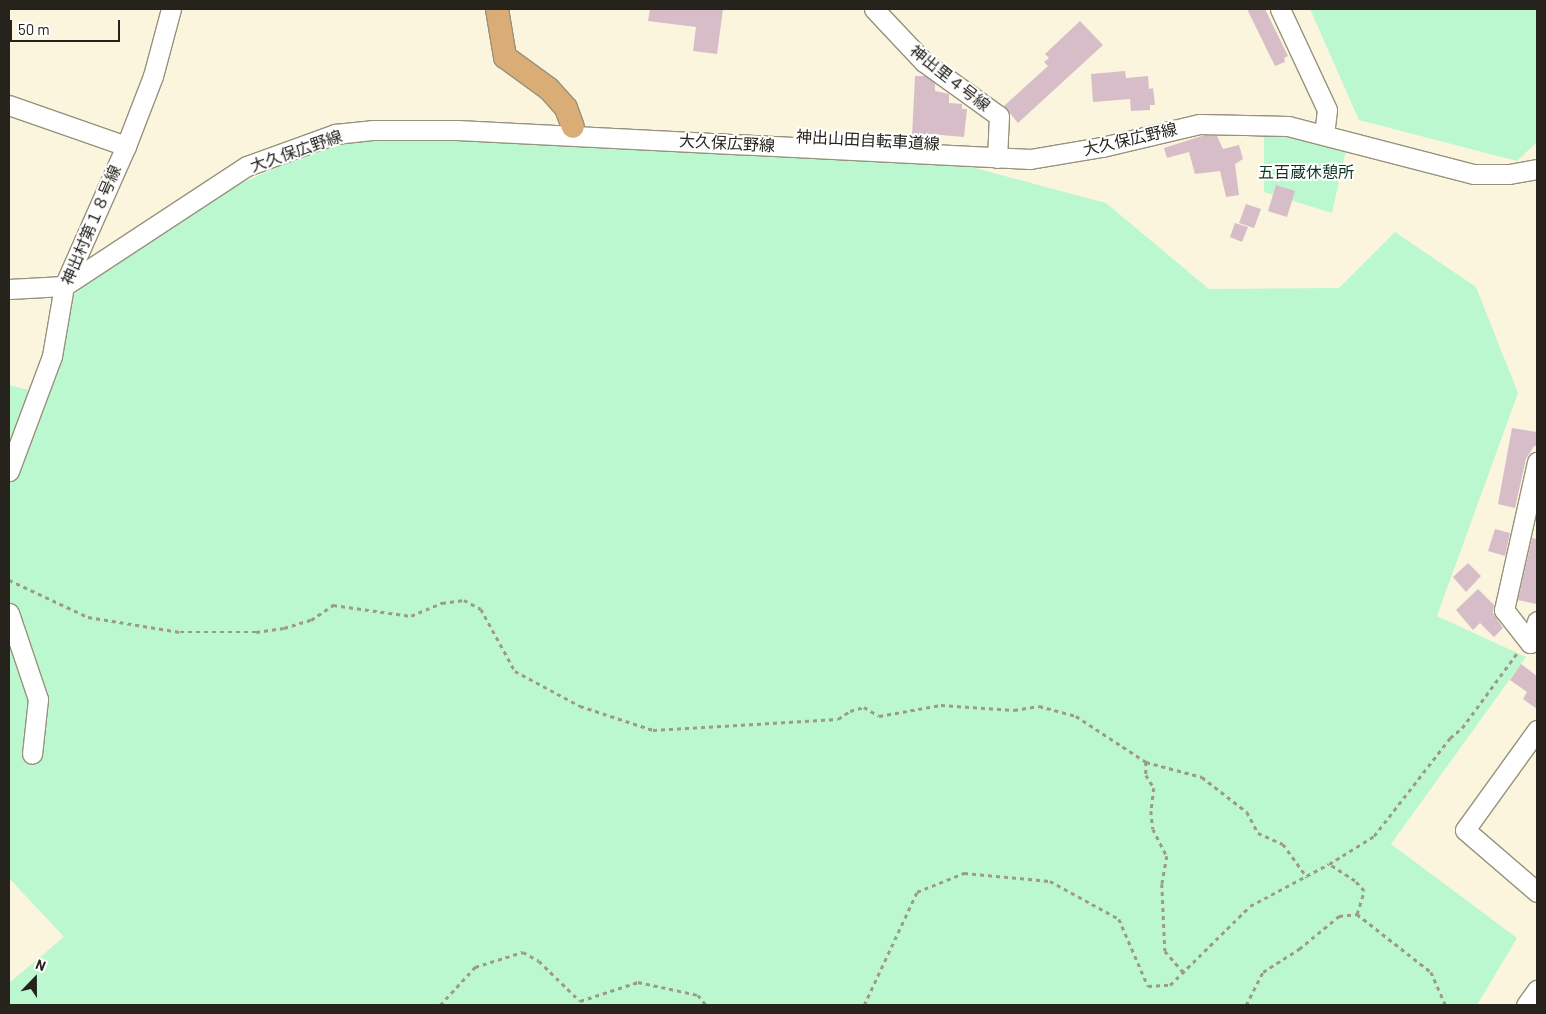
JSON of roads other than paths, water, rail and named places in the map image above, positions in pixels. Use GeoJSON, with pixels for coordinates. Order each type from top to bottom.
{"type":"FeatureCollection","features":[{"type":"Feature","properties":{"kind":"main road"},"geometry":{"type":"LineString","coordinates":[[497,9],[505,58],[550,89],[566,108],[577,132]]}},
{"type":"Feature","properties":{"kind":"street","name":"神出村第１８号線"},"geometry":{"type":"LineString","coordinates":[[9,471],[52,356],[64,286],[126,146],[153,76],[171,9]]}},
{"type":"Feature","properties":{"kind":"street","name":"神出里４号線"},"geometry":{"type":"LineString","coordinates":[[874,9],[924,62],[999,116],[997,158]]}},
{"type":"Feature","properties":{"kind":"street"},"geometry":{"type":"LineString","coordinates":[[1280,9],[1327,110],[1324,135]]}},
{"type":"Feature","properties":{"kind":"street"},"geometry":{"type":"LineString","coordinates":[[9,105],[126,146]]}},
{"type":"Feature","properties":{"kind":"street","name":"大久保広野線"},"geometry":{"type":"LineString","coordinates":[[9,289],[64,286],[248,166],[335,134],[372,130],[577,132],[1030,159],[1102,147],[1199,124],[1288,126],[1474,174],[1509,174],[1537,169]]}},
{"type":"Feature","properties":{"kind":"street"},"geometry":{"type":"LineString","coordinates":[[1534,640],[1504,610],[1537,462]]}},
{"type":"Feature","properties":{"kind":"street"},"geometry":{"type":"LineString","coordinates":[[9,613],[38,699],[32,754]]}},
{"type":"Feature","properties":{"kind":"street"},"geometry":{"type":"LineString","coordinates":[[1534,640],[1537,621]]}},
{"type":"Feature","properties":{"kind":"street"},"geometry":{"type":"LineString","coordinates":[[1537,730],[1466,830],[1537,892]]}},
{"type":"Feature","properties":{"kind":"street"},"geometry":{"type":"LineString","coordinates":[[1526,1005],[1537,990]]}},
{"type":"Feature","properties":{"kind":"park label","name":"五百蔵休憩所"},"geometry":{"type":"Point","coordinates":[1306,172]}}]}
